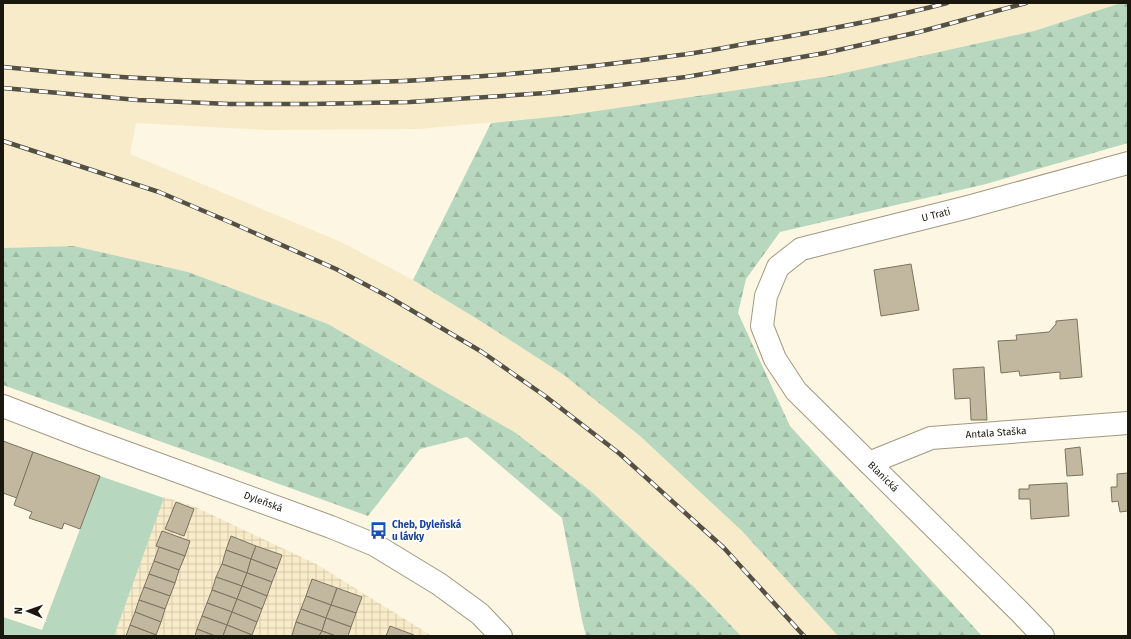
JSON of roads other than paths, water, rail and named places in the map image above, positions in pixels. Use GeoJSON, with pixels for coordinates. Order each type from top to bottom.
{"type":"FeatureCollection","features":[{"type":"Feature","properties":{"kind":"street","name":"U Trati"},"geometry":{"type":"LineString","coordinates":[[766,296],[778,267],[801,249],[968,207],[1128,163]]}},
{"type":"Feature","properties":{"kind":"street","name":"Blanická"},"geometry":{"type":"LineString","coordinates":[[766,296],[762,326],[775,359],[796,391],[1043,636]]}},
{"type":"Feature","properties":{"kind":"street","name":"Dyleňská"},"geometry":{"type":"LineString","coordinates":[[3,406],[86,438],[324,524],[375,545],[439,584],[480,614],[501,636]]}},
{"type":"Feature","properties":{"kind":"street","name":"Antala Staška"},"geometry":{"type":"LineString","coordinates":[[869,463],[931,438],[1128,423]]}},
{"type":"Feature","properties":{"kind":"railway"},"geometry":{"type":"LineString","coordinates":[[3,67],[103,76],[203,81],[304,83],[404,81],[471,77],[575,68],[689,54],[849,25],[947,3]]}},
{"type":"Feature","properties":{"kind":"railway"},"geometry":{"type":"LineString","coordinates":[[3,88],[138,100],[229,104],[410,102],[546,93],[686,77],[825,53],[919,32],[1026,3]]}},
{"type":"Feature","properties":{"kind":"railway"},"geometry":{"type":"LineString","coordinates":[[3,141],[159,192],[232,223],[336,269],[389,297],[482,352],[545,396],[620,454],[724,548],[804,636]]}},
{"type":"Feature","properties":{"kind":"place","name":"Cheb, Dyleňská u lávky"},"geometry":{"type":"Point","coordinates":[379,531]}}]}
